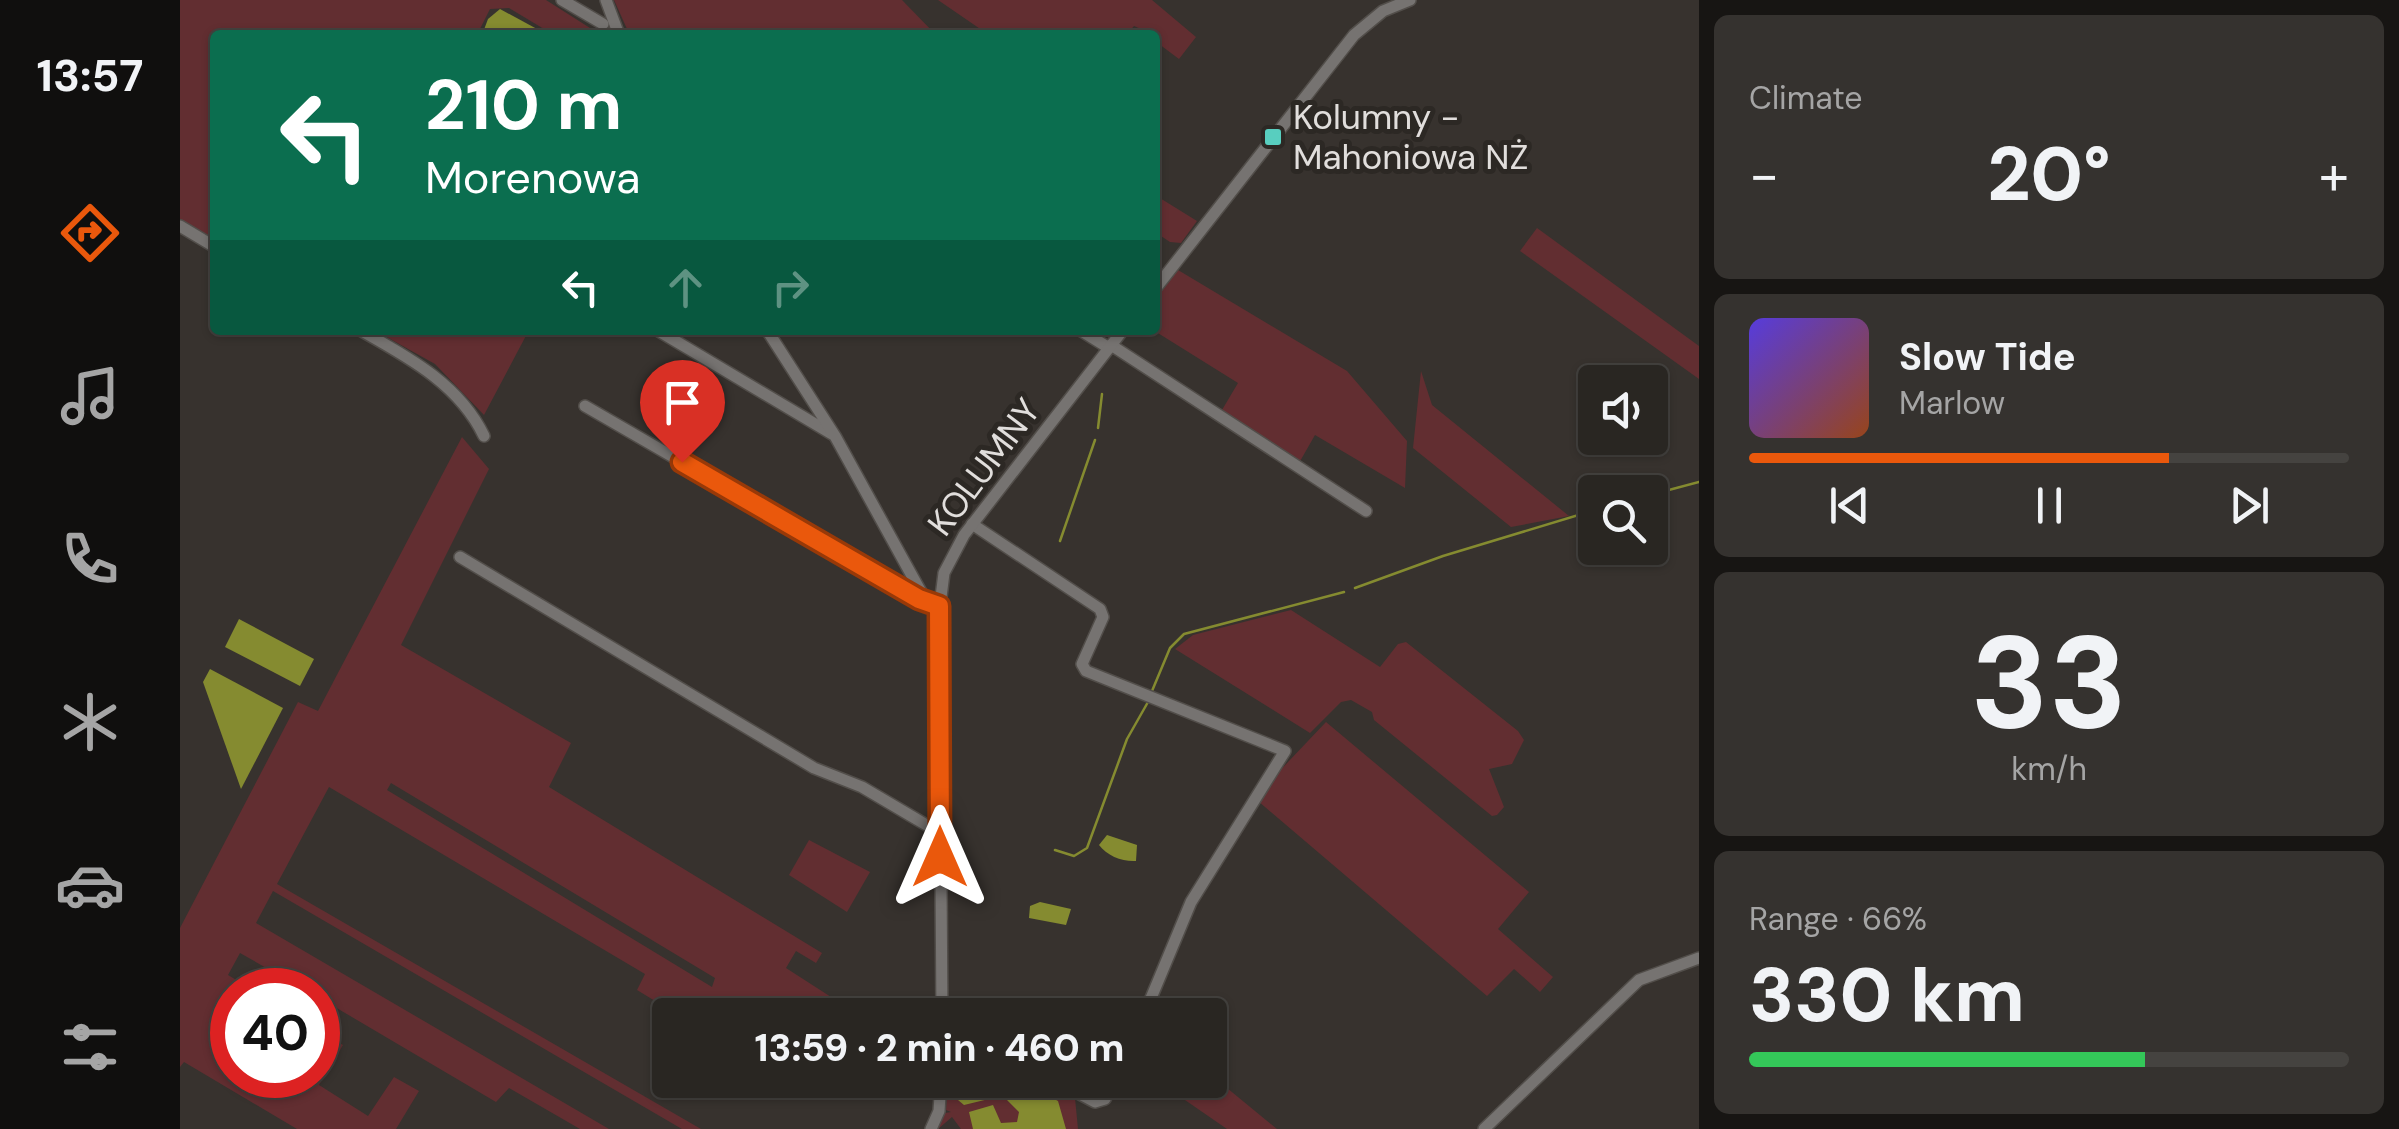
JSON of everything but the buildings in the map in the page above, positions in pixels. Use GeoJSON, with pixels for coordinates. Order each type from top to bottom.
{"type":"FeatureCollection","features":[{"type":"Feature","properties":{"kind":"street"},"geometry":{"type":"LineString","coordinates":[[562,0],[603,24]]}},
{"type":"Feature","properties":{"kind":"street"},"geometry":{"type":"LineString","coordinates":[[606,0],[618,30]]}},
{"type":"Feature","properties":{"kind":"street"},"geometry":{"type":"LineString","coordinates":[[1160,283],[1354,35],[1383,12],[1410,0]]}},
{"type":"Feature","properties":{"kind":"street"},"geometry":{"type":"LineString","coordinates":[[180,226],[210,243]]}},
{"type":"Feature","properties":{"kind":"street"},"geometry":{"type":"LineString","coordinates":[[368,335],[439,380],[464,404],[484,436]]}},
{"type":"Feature","properties":{"kind":"street"},"geometry":{"type":"LineString","coordinates":[[665,335],[836,436]]}},
{"type":"Feature","properties":{"kind":"street"},"geometry":{"type":"LineString","coordinates":[[769,335],[836,436],[933,604]]}},
{"type":"Feature","properties":{"kind":"street"},"geometry":{"type":"LineString","coordinates":[[1089,335],[1366,511]]}},
{"type":"Feature","properties":{"kind":"street","name":"KOLUMNY"},"geometry":{"type":"LineString","coordinates":[[942,998],[933,604],[950,558],[972,524],[1119,335]]}},
{"type":"Feature","properties":{"kind":"street"},"geometry":{"type":"LineString","coordinates":[[586,406],[933,604]]}},
{"type":"Feature","properties":{"kind":"street"},"geometry":{"type":"LineString","coordinates":[[972,524],[1100,609],[1103,617],[1085,654],[1084,668],[1286,750],[1191,902],[1151,998]]}},
{"type":"Feature","properties":{"kind":"street"},"geometry":{"type":"LineString","coordinates":[[460,558],[814,768],[854,783],[940,833]]}},
{"type":"Feature","properties":{"kind":"street"},"geometry":{"type":"LineString","coordinates":[[1484,1129],[1639,980],[1699,958]]}},
{"type":"Feature","properties":{"kind":"street"},"geometry":{"type":"LineString","coordinates":[[931,1129],[940,1098]]}},
{"type":"Feature","properties":{"kind":"shaded area"},"geometry":{"type":"Polygon","coordinates":[[[180,0],[546,0],[593,30],[546,30],[509,8],[490,9],[478,30],[210,30],[210,236],[180,219],[180,0]]]}},
{"type":"Feature","properties":{"kind":"shaded area"},"geometry":{"type":"Polygon","coordinates":[[[614,0],[902,0],[931,30],[629,30],[614,0]]]}},
{"type":"Feature","properties":{"kind":"shaded area"},"geometry":{"type":"Polygon","coordinates":[[[938,0],[1152,0],[1196,37],[1179,59],[1160,45],[1160,30],[1134,26],[1130,30],[982,30],[938,0]]]}},
{"type":"Feature","properties":{"kind":"shaded area"},"geometry":{"type":"Polygon","coordinates":[[[500,9],[539,30],[484,30],[488,19],[500,9]]]}},
{"type":"Feature","properties":{"kind":"shaded area"},"geometry":{"type":"Polygon","coordinates":[[[1160,198],[1197,221],[1181,243],[1160,235],[1160,198]]]}},
{"type":"Feature","properties":{"kind":"shaded area"},"geometry":{"type":"Polygon","coordinates":[[[1537,228],[1699,346],[1699,379],[1520,251],[1537,228]]]}},
{"type":"Feature","properties":{"kind":"shaded area"},"geometry":{"type":"Polygon","coordinates":[[[1178,270],[1347,371],[1407,441],[1405,488],[1315,435],[1299,463],[1222,410],[1238,383],[1160,334],[1160,293],[1178,270]]]}},
{"type":"Feature","properties":{"kind":"shaded area"},"geometry":{"type":"Polygon","coordinates":[[[383,335],[526,335],[484,415],[435,364],[383,335]]]}},
{"type":"Feature","properties":{"kind":"shaded area"},"geometry":{"type":"Polygon","coordinates":[[[1421,371],[1432,405],[1569,516],[1511,527],[1413,448],[1421,371]]]}},
{"type":"Feature","properties":{"kind":"shaded area"},"geometry":{"type":"Polygon","coordinates":[[[462,437],[489,469],[401,645],[571,743],[549,787],[822,953],[816,963],[796,951],[786,968],[833,998],[652,999],[637,990],[645,974],[329,787],[277,884],[701,1129],[682,1129],[273,891],[256,923],[333,968],[266,968],[240,953],[232,968],[210,968],[210,1077],[184,1062],[180,1067],[180,928],[298,702],[318,711],[462,437]],[[391,783],[387,790],[712,987],[715,978],[391,783]]]}},
{"type":"Feature","properties":{"kind":"shaded area"},"geometry":{"type":"Polygon","coordinates":[[[1291,610],[1380,667],[1398,644],[1406,642],[1518,731],[1524,740],[1512,764],[1489,769],[1504,807],[1497,815],[1492,816],[1374,720],[1372,712],[1351,700],[1341,702],[1310,733],[1175,649],[1193,635],[1291,610]]]}},
{"type":"Feature","properties":{"kind":"shaded area"},"geometry":{"type":"Polygon","coordinates":[[[239,619],[314,659],[300,686],[225,647],[239,619]]]}},
{"type":"Feature","properties":{"kind":"shaded area"},"geometry":{"type":"Polygon","coordinates":[[[210,669],[283,708],[241,789],[203,682],[210,669]]]}},
{"type":"Feature","properties":{"kind":"shaded area"},"geometry":{"type":"Polygon","coordinates":[[[1326,722],[1529,892],[1498,929],[1553,977],[1540,992],[1514,969],[1487,996],[1258,801],[1270,781],[1326,722]]]}},
{"type":"Feature","properties":{"kind":"shaded area"},"geometry":{"type":"Polygon","coordinates":[[[1107,835],[1137,845],[1136,861],[1116,858],[1102,849],[1099,845],[1107,835]]]}},
{"type":"Feature","properties":{"kind":"shaded area"},"geometry":{"type":"Polygon","coordinates":[[[809,840],[870,872],[847,912],[789,875],[809,840]]]}},
{"type":"Feature","properties":{"kind":"shaded area"},"geometry":{"type":"Polygon","coordinates":[[[1040,902],[1071,909],[1066,925],[1029,918],[1030,906],[1040,902]]]}},
{"type":"Feature","properties":{"kind":"shaded area"},"geometry":{"type":"Polygon","coordinates":[[[340,972],[609,1129],[580,1129],[509,1088],[496,1102],[340,1010],[340,972]]]}},
{"type":"Feature","properties":{"kind":"shaded area"},"geometry":{"type":"Polygon","coordinates":[[[394,1077],[419,1091],[396,1129],[297,1129],[245,1098],[340,1098],[368,1116],[394,1077]]]}},
{"type":"Feature","properties":{"kind":"shaded area"},"geometry":{"type":"Polygon","coordinates":[[[1227,1088],[1277,1129],[1227,1129],[1182,1098],[1227,1098],[1227,1088]]]}},
{"type":"Feature","properties":{"kind":"shaded area"},"geometry":{"type":"Polygon","coordinates":[[[947,1098],[1075,1098],[1078,1129],[961,1129],[952,1117],[938,1129],[945,1113],[951,1112],[946,1110],[947,1098]]]}},
{"type":"Feature","properties":{"kind":"shaded area"},"geometry":{"type":"Polygon","coordinates":[[[958,1098],[993,1098],[964,1105],[958,1098]]]}},
{"type":"Feature","properties":{"kind":"shaded area"},"geometry":{"type":"Polygon","coordinates":[[[1052,1098],[1058,1101],[1066,1129],[973,1129],[969,1112],[993,1105],[1001,1123],[1017,1122],[1019,1112],[1007,1100],[1052,1098]]]}},
{"type":"Feature","properties":{"kind":"waterway"},"geometry":{"type":"LineString","coordinates":[[1098,428],[1102,394]]}},
{"type":"Feature","properties":{"kind":"waterway"},"geometry":{"type":"LineString","coordinates":[[1060,541],[1095,440]]}},
{"type":"Feature","properties":{"kind":"waterway"},"geometry":{"type":"LineString","coordinates":[[1668,490],[1699,482]]}},
{"type":"Feature","properties":{"kind":"waterway"},"geometry":{"type":"LineString","coordinates":[[1355,588],[1443,556],[1578,515]]}},
{"type":"Feature","properties":{"kind":"waterway"},"geometry":{"type":"LineString","coordinates":[[1152,691],[1170,648],[1184,634],[1344,592]]}},
{"type":"Feature","properties":{"kind":"waterway"},"geometry":{"type":"LineString","coordinates":[[1055,850],[1074,856],[1087,848],[1127,739],[1148,702]]}},
{"type":"Feature","properties":{"kind":"place","name":"Kolumny - Mahoniowa NŻ"},"geometry":{"type":"Point","coordinates":[1273,137]}},
{"type":"Feature","properties":{"kind":"route"},"geometry":{"type":"LineString","coordinates":[[682,462],[919,599],[939,606],[940,857]]}}]}
